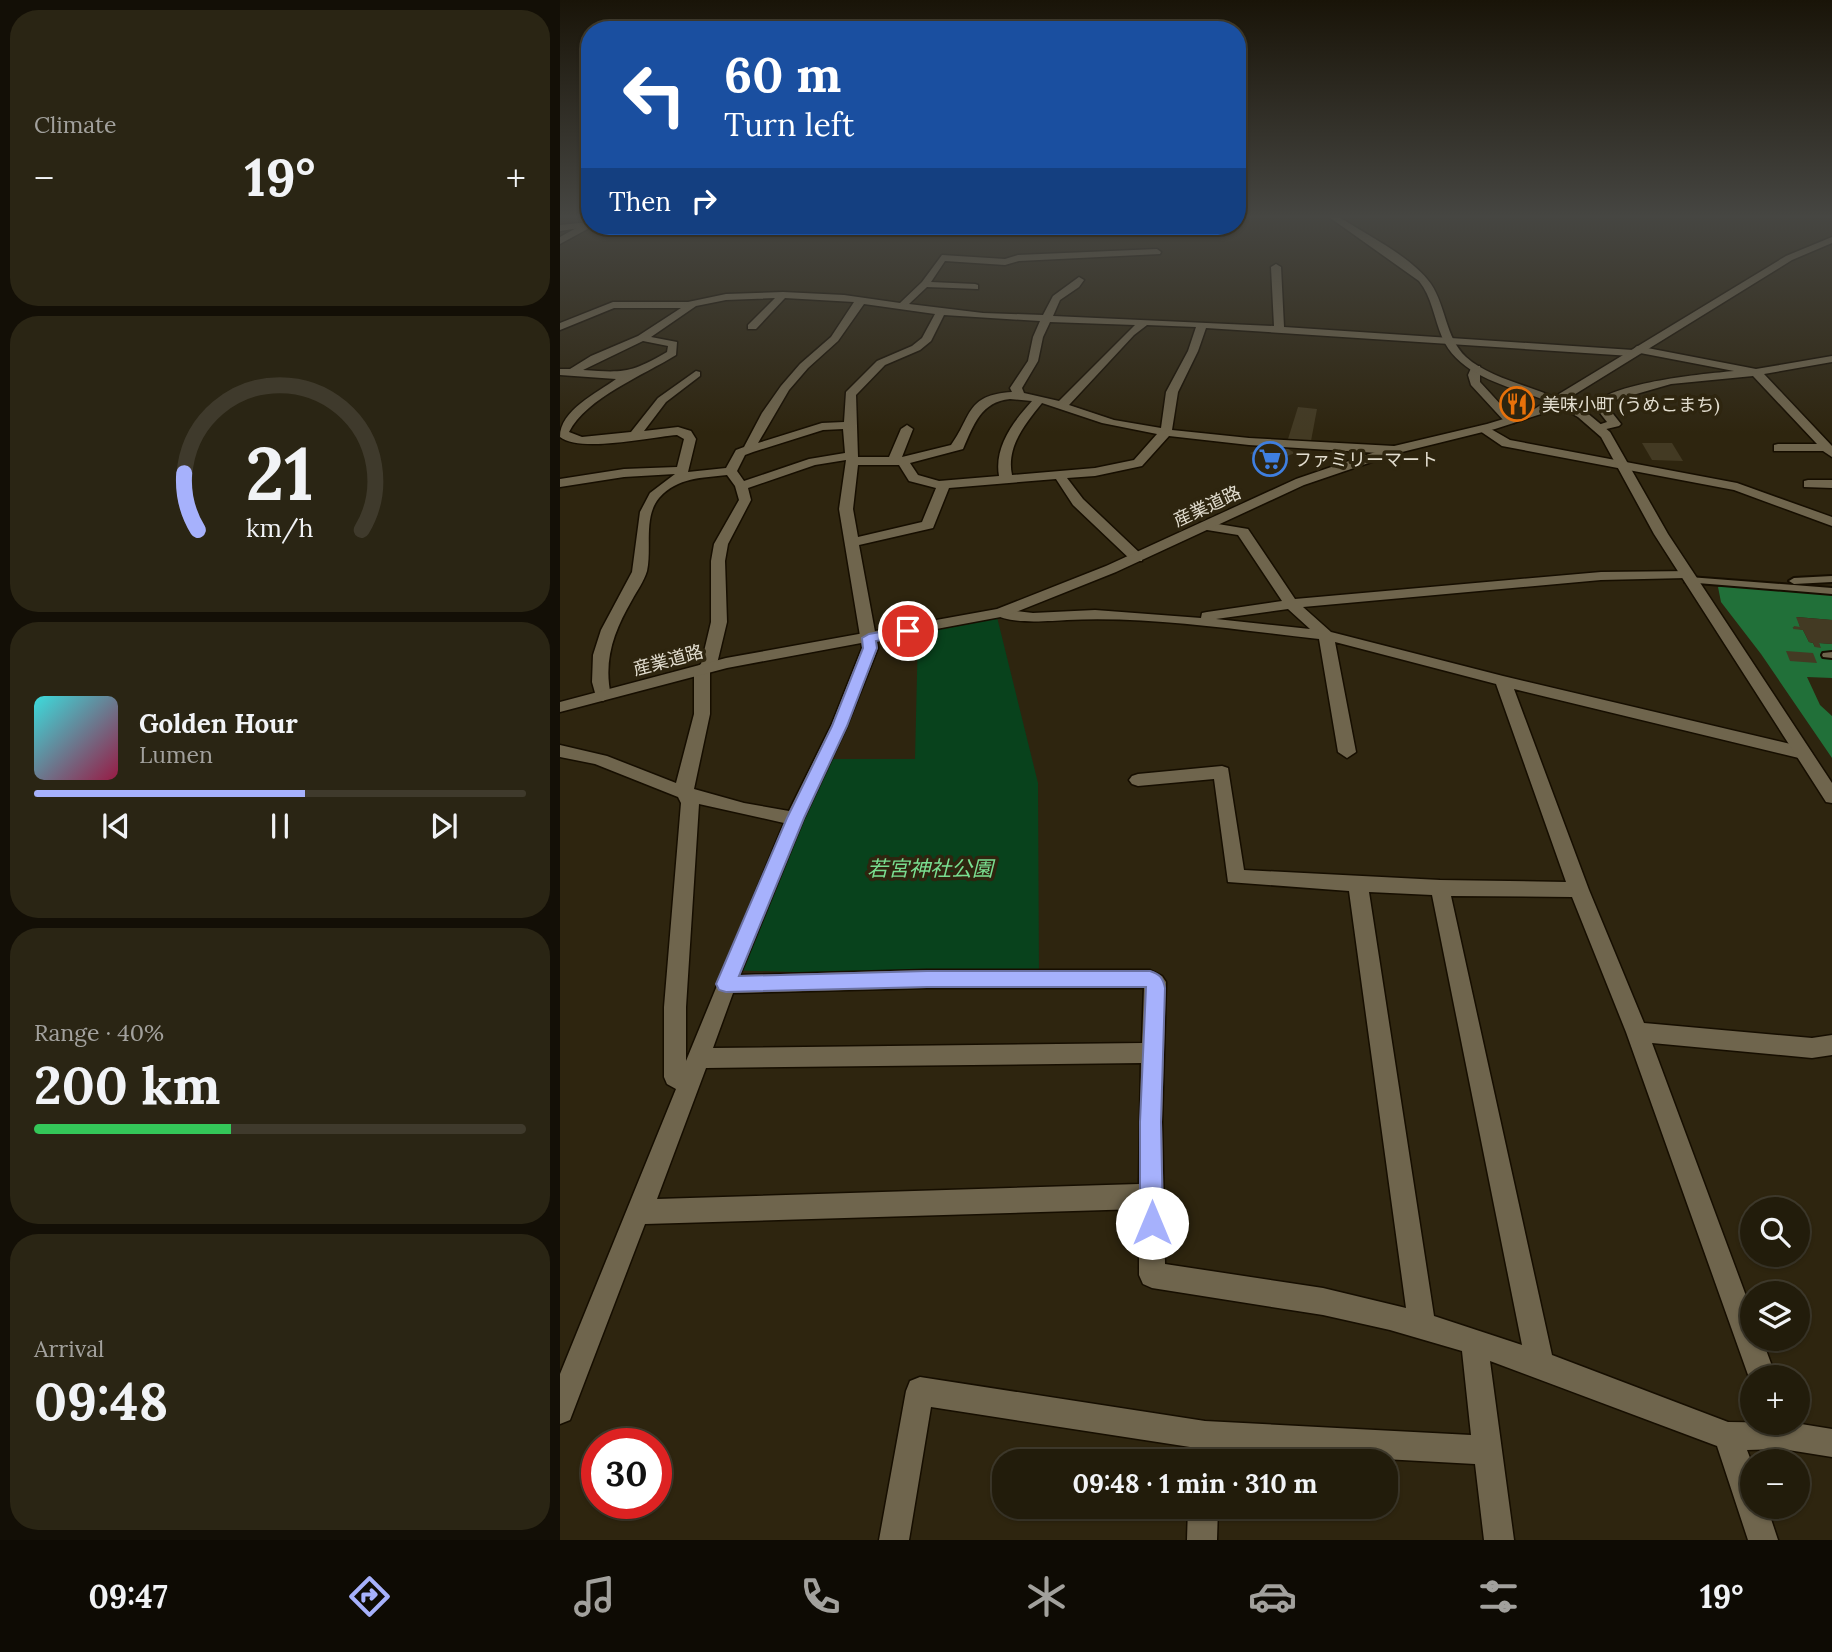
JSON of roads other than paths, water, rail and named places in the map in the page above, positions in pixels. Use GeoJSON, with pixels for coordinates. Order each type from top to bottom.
{"type":"FeatureCollection","features":[{"type":"Feature","properties":{"kind":"street"},"geometry":{"type":"LineString","coordinates":[[901,307],[920,289]]}},
{"type":"Feature","properties":{"kind":"street"},"geometry":{"type":"LineString","coordinates":[[1020,397],[1016,388],[1033,361],[1035,347],[1056,298],[1070,289]]}},
{"type":"Feature","properties":{"kind":"street"},"geometry":{"type":"LineString","coordinates":[[1277,289],[1279,329]]}},
{"type":"Feature","properties":{"kind":"street"},"geometry":{"type":"LineString","coordinates":[[1429,289],[1447,339],[1461,359],[1555,402],[1598,427],[1606,435],[1620,465],[1688,577],[1832,797]]}},
{"type":"Feature","properties":{"kind":"street","name":"産業道路"},"geometry":{"type":"LineString","coordinates":[[560,707],[705,669],[815,646],[1001,613],[1137,558],[1300,482],[1394,450],[1484,429],[1537,412],[1738,289]]}},
{"type":"Feature","properties":{"kind":"street"},"geometry":{"type":"LineString","coordinates":[[752,327],[783,295]]}},
{"type":"Feature","properties":{"kind":"street"},"geometry":{"type":"LineString","coordinates":[[560,327],[613,305],[693,304],[726,297],[783,295],[862,300],[942,313],[1202,324],[1634,351],[1756,372],[1829,450]]}},
{"type":"Feature","properties":{"kind":"street"},"geometry":{"type":"LineString","coordinates":[[749,449],[754,436],[787,384],[814,356],[829,346],[852,310],[862,300]]}},
{"type":"Feature","properties":{"kind":"street"},"geometry":{"type":"LineString","coordinates":[[560,382],[595,358],[642,338],[693,304]]}},
{"type":"Feature","properties":{"kind":"street"},"geometry":{"type":"LineString","coordinates":[[560,1410],[653,1180],[726,984],[795,818],[839,726],[870,648],[846,509],[852,458],[850,394],[881,363],[916,348],[927,339],[935,319],[942,313]]}},
{"type":"Feature","properties":{"kind":"street"},"geometry":{"type":"LineString","coordinates":[[1061,406],[1130,333],[1146,322]]}},
{"type":"Feature","properties":{"kind":"street"},"geometry":{"type":"LineString","coordinates":[[899,461],[914,478],[944,485],[1095,472],[1138,463],[1166,432],[1172,393],[1193,351],[1202,324]]}},
{"type":"Feature","properties":{"kind":"street"},"geometry":{"type":"LineString","coordinates":[[575,441],[563,433],[565,419],[626,376],[644,370],[672,353],[673,344],[642,338]]}},
{"type":"Feature","properties":{"kind":"street"},"geometry":{"type":"LineString","coordinates":[[1598,427],[1615,424],[1599,404],[1608,399],[1670,382],[1756,372],[1832,359]]}},
{"type":"Feature","properties":{"kind":"street"},"geometry":{"type":"LineString","coordinates":[[1476,368],[1473,375],[1475,383],[1510,421]]}},
{"type":"Feature","properties":{"kind":"street"},"geometry":{"type":"LineString","coordinates":[[560,372],[626,376]]}},
{"type":"Feature","properties":{"kind":"street"},"geometry":{"type":"LineString","coordinates":[[634,436],[662,400],[696,374]]}},
{"type":"Feature","properties":{"kind":"street"},"geometry":{"type":"LineString","coordinates":[[741,486],[813,462],[852,458],[899,461],[959,446],[965,427],[996,397],[1020,397],[1061,406],[1106,422],[1166,432],[1394,450]]}},
{"type":"Feature","properties":{"kind":"street"},"geometry":{"type":"LineString","coordinates":[[1006,478],[1003,468],[1008,446],[1018,423],[1038,401]]}},
{"type":"Feature","properties":{"kind":"street"},"geometry":{"type":"LineString","coordinates":[[732,471],[740,453],[749,449],[822,427],[849,425]]}},
{"type":"Feature","properties":{"kind":"street"},"geometry":{"type":"LineString","coordinates":[[899,461],[907,429]]}},
{"type":"Feature","properties":{"kind":"street"},"geometry":{"type":"LineString","coordinates":[[1484,429],[1506,443],[1737,487],[1832,522]]}},
{"type":"Feature","properties":{"kind":"street"},"geometry":{"type":"LineString","coordinates":[[560,452],[575,441],[678,432],[687,434],[690,439],[682,473],[655,495],[649,504],[640,571],[609,627],[598,667],[598,680],[603,696]]}},
{"type":"Feature","properties":{"kind":"street"},"geometry":{"type":"LineString","coordinates":[[1778,448],[1829,450]]}},
{"type":"Feature","properties":{"kind":"street"},"geometry":{"type":"LineString","coordinates":[[560,484],[624,473],[732,471]]}},
{"type":"Feature","properties":{"kind":"street"},"geometry":{"type":"LineString","coordinates":[[688,1084],[675,1077],[673,1053],[689,842],[690,803],[685,792],[687,771],[702,714],[705,669],[719,622],[718,561],[729,526],[746,500],[732,471]]}},
{"type":"Feature","properties":{"kind":"street"},"geometry":{"type":"LineString","coordinates":[[1059,475],[1078,502],[1137,558]]}},
{"type":"Feature","properties":{"kind":"street"},"geometry":{"type":"LineString","coordinates":[[1808,484],[1832,484]]}},
{"type":"Feature","properties":{"kind":"street"},"geometry":{"type":"LineString","coordinates":[[852,541],[928,525],[944,485]]}},
{"type":"Feature","properties":{"kind":"street"},"geometry":{"type":"LineString","coordinates":[[1206,526],[1243,532],[1291,604],[1326,635],[1347,752]]}},
{"type":"Feature","properties":{"kind":"street"},"geometry":{"type":"LineString","coordinates":[[1183,619],[1291,604],[1601,576],[1688,577]]}},
{"type":"Feature","properties":{"kind":"street"},"geometry":{"type":"LineString","coordinates":[[1001,613],[1033,617],[1095,614],[1183,619],[1326,635],[1503,681],[1803,753]]}},
{"type":"Feature","properties":{"kind":"street"},"geometry":{"type":"LineString","coordinates":[[1503,681],[1579,890],[1637,1032],[1758,1365]]}},
{"type":"Feature","properties":{"kind":"street"},"geometry":{"type":"LineString","coordinates":[[560,751],[598,757],[724,806],[795,818]]}},
{"type":"Feature","properties":{"kind":"street"},"geometry":{"type":"LineString","coordinates":[[1138,780],[1222,772],[1235,877],[1440,888],[1579,890]]}},
{"type":"Feature","properties":{"kind":"street"},"geometry":{"type":"LineString","coordinates":[[1358,883],[1422,1325]]}},
{"type":"Feature","properties":{"kind":"street"},"geometry":{"type":"LineString","coordinates":[[1440,888],[1540,1364]]}},
{"type":"Feature","properties":{"kind":"street"},"geometry":{"type":"LineString","coordinates":[[726,984],[927,979],[1144,978],[1154,982],[1152,1275],[1322,1301],[1422,1325],[1540,1364],[1728,1436],[1740,1434]]}},
{"type":"Feature","properties":{"kind":"street"},"geometry":{"type":"LineString","coordinates":[[1637,1032],[1812,1048],[1832,1045]]}},
{"type":"Feature","properties":{"kind":"street"},"geometry":{"type":"LineString","coordinates":[[698,1058],[1153,1053]]}},
{"type":"Feature","properties":{"kind":"street"},"geometry":{"type":"LineString","coordinates":[[638,1212],[1152,1196]]}},
{"type":"Feature","properties":{"kind":"street"},"geometry":{"type":"LineString","coordinates":[[1474,1342],[1499,1540]]}},
{"type":"Feature","properties":{"kind":"street"},"geometry":{"type":"LineString","coordinates":[[894,1540],[920,1391],[1205,1448],[1487,1450]]}},
{"type":"Feature","properties":{"kind":"street"},"geometry":{"type":"LineString","coordinates":[[1802,1435],[1832,1443]]}},
{"type":"Feature","properties":{"kind":"street"},"geometry":{"type":"LineString","coordinates":[[1728,1436],[1740,1471]]}},
{"type":"Feature","properties":{"kind":"street"},"geometry":{"type":"LineString","coordinates":[[1202,1540],[1203,1519]]}},
{"type":"Feature","properties":{"kind":"street"},"geometry":{"type":"LineString","coordinates":[[1756,1519],[1763,1540]]}},
{"type":"Feature","properties":{"kind":"lane"},"geometry":{"type":"LineString","coordinates":[[1688,577],[1832,591]]}},
{"type":"Feature","properties":{"kind":"lane"},"geometry":{"type":"LineString","coordinates":[[1757,583],[1832,579]]}},
{"type":"Feature","properties":{"kind":"place","name":"美味小町 (うめこまち)"},"geometry":{"type":"Point","coordinates":[1517,404]}},
{"type":"Feature","properties":{"kind":"place","name":"ファミリーマート"},"geometry":{"type":"Point","coordinates":[1270,459]}},
{"type":"Feature","properties":{"kind":"park label","name":"若宮神社公園"},"geometry":{"type":"Point","coordinates":[930,868]}}]}
